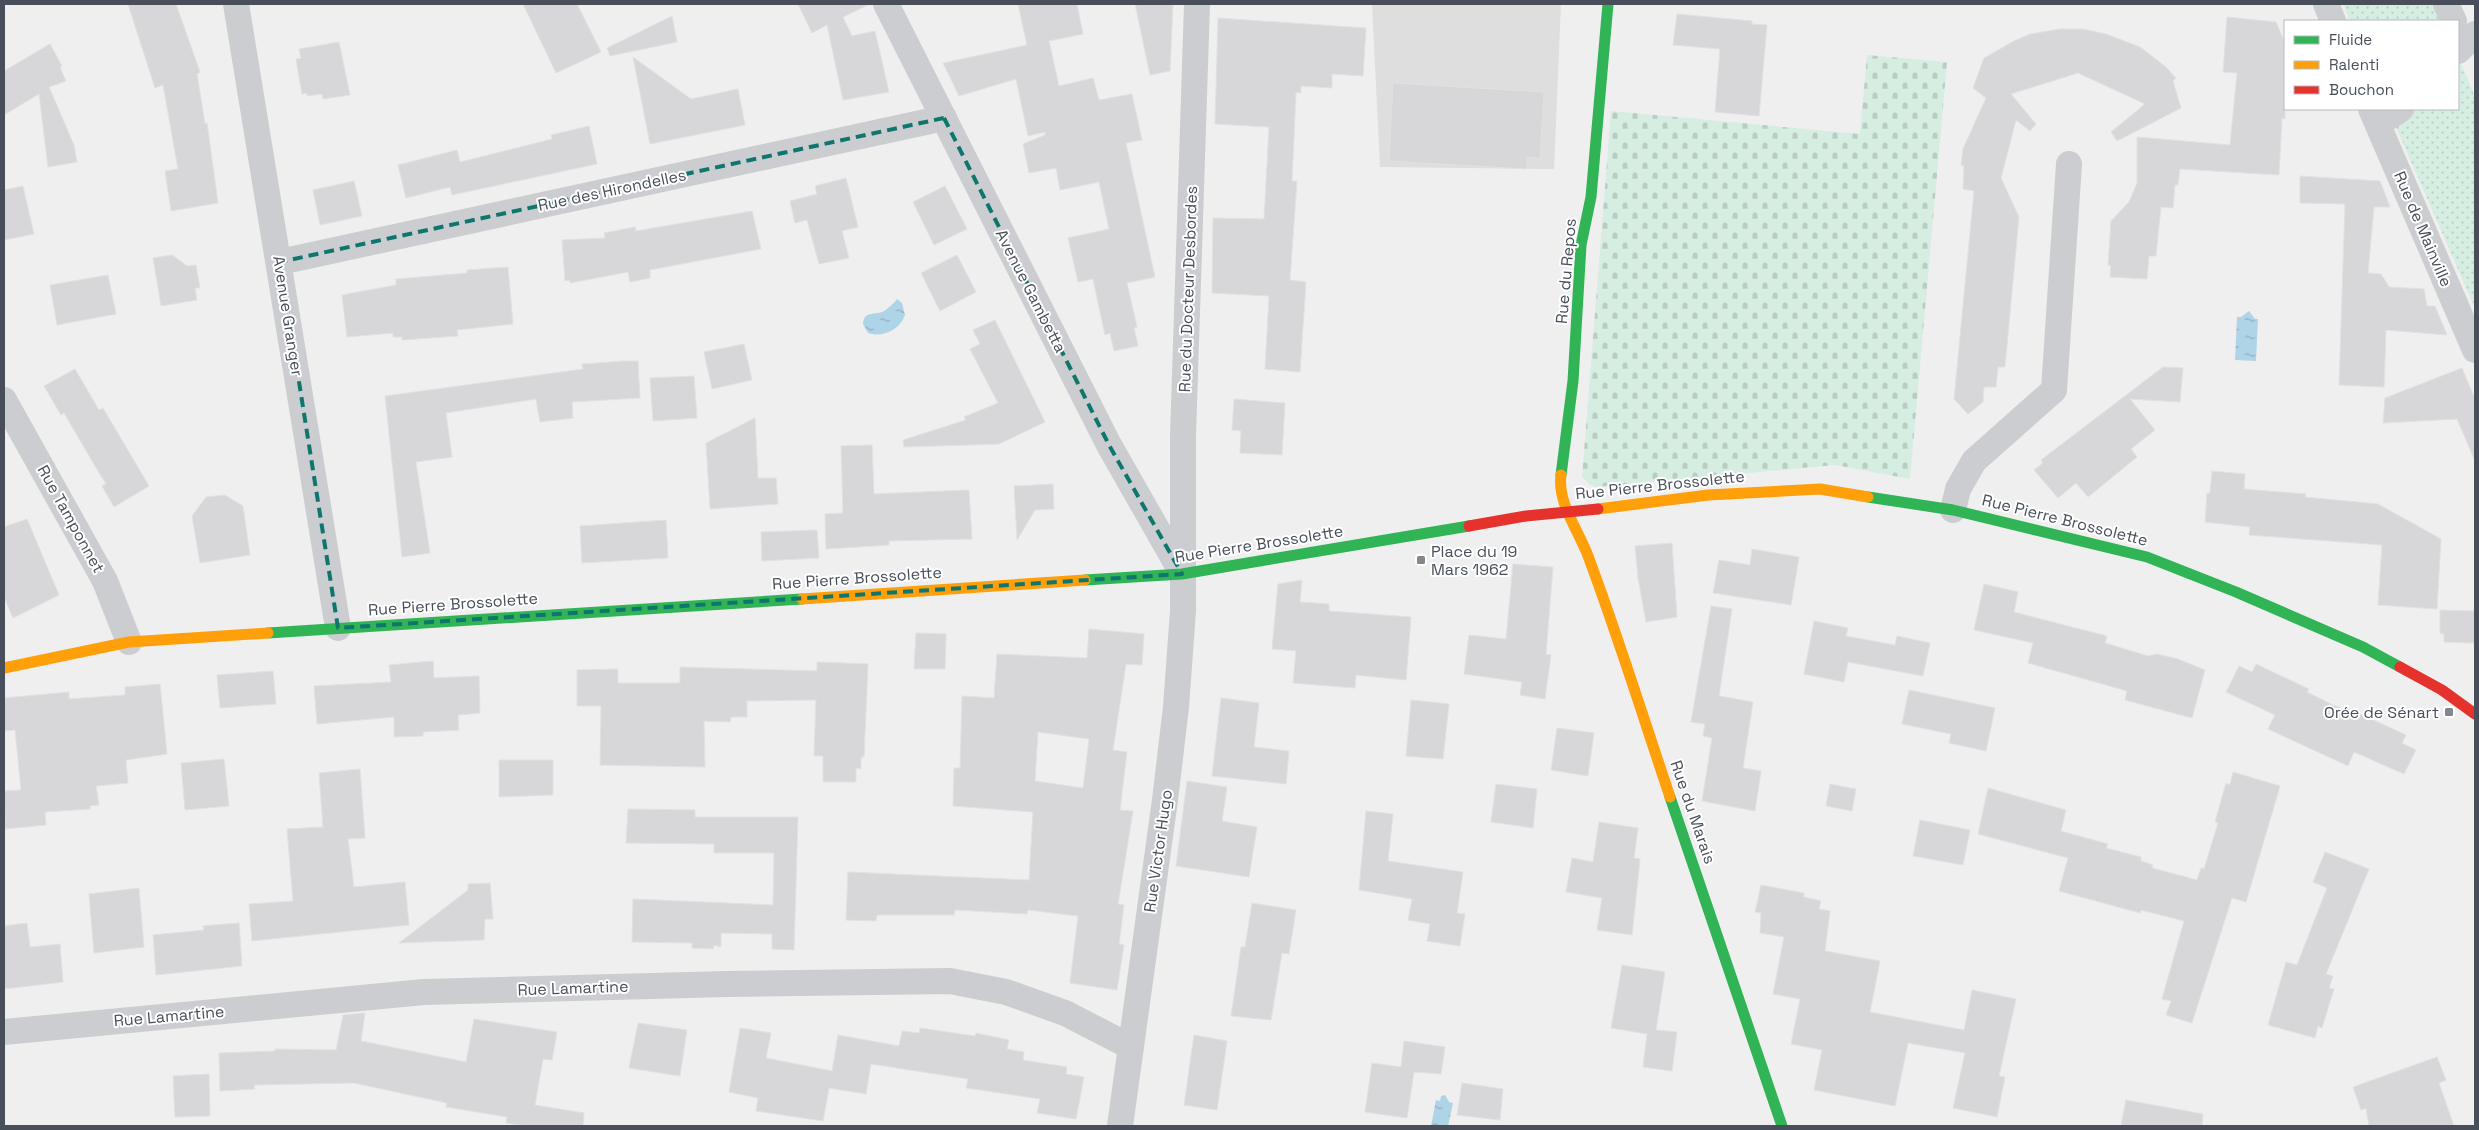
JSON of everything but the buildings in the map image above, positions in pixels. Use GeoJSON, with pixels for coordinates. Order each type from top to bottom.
{"type":"FeatureCollection","features":[{"type":"Feature","properties":{"kind":"street","name":"Avenue Granger"},"geometry":{"type":"LineString","coordinates":[[236,4],[280,262],[338,628]]}},
{"type":"Feature","properties":{"kind":"street","name":"Avenue Gambetta"},"geometry":{"type":"LineString","coordinates":[[886,4],[1109,446],[1182,574]]}},
{"type":"Feature","properties":{"kind":"street","name":"Rue du Docteur Desbordes"},"geometry":{"type":"LineString","coordinates":[[1182,574],[1183,436],[1197,4]]}},
{"type":"Feature","properties":{"kind":"street","name":"Rue du Repos"},"geometry":{"type":"LineString","coordinates":[[1568,511],[1560,483],[1573,381],[1581,245],[1591,197],[1608,4]]}},
{"type":"Feature","properties":{"kind":"street"},"geometry":{"type":"LineString","coordinates":[[2326,4],[2333,20]]}},
{"type":"Feature","properties":{"kind":"street"},"geometry":{"type":"LineString","coordinates":[[2446,4],[2454,20]]}},
{"type":"Feature","properties":{"kind":"street"},"geometry":{"type":"LineString","coordinates":[[2374,116],[2397,110]]}},
{"type":"Feature","properties":{"kind":"street","name":"Rue de Mainville"},"geometry":{"type":"LineString","coordinates":[[2374,116],[2475,350]]}},
{"type":"Feature","properties":{"kind":"street","name":"Rue des Hirondelles"},"geometry":{"type":"LineString","coordinates":[[280,262],[944,118]]}},
{"type":"Feature","properties":{"kind":"street"},"geometry":{"type":"LineString","coordinates":[[1953,510],[1958,489],[1974,461],[2054,390],[2069,164]]}},
{"type":"Feature","properties":{"kind":"street","name":"Rue Tamponnet"},"geometry":{"type":"LineString","coordinates":[[4,400],[105,581],[130,642]]}},
{"type":"Feature","properties":{"kind":"street","name":"Rue Pierre Brossolette"},"geometry":{"type":"LineString","coordinates":[[4,668],[130,642],[1182,574],[1568,511],[1613,508],[1708,495],[1820,489],[1953,510],[2147,557],[2227,588],[2363,647],[2442,690],[2475,714]]}},
{"type":"Feature","properties":{"kind":"street","name":"Rue du Marais"},"geometry":{"type":"LineString","coordinates":[[1568,511],[1588,556],[1782,1126]]}},
{"type":"Feature","properties":{"kind":"street","name":"Rue Victor Hugo"},"geometry":{"type":"LineString","coordinates":[[1120,1126],[1176,707],[1184,611],[1182,574]]}},
{"type":"Feature","properties":{"kind":"street","name":"Rue Lamartine"},"geometry":{"type":"LineString","coordinates":[[4,1032],[424,992],[737,983],[950,981],[1015,995],[1065,1013],[1131,1047]]}},
{"type":"Feature","properties":{"kind":"highlighted area"},"geometry":{"type":"Polygon","coordinates":[[[944,118],[1109,445],[1182,574],[1123,578],[338,628],[280,262],[944,118]]]}},
{"type":"Feature","properties":{"kind":"shaded area"},"geometry":{"type":"Polygon","coordinates":[[[1372,4],[1561,4],[1554,169],[1380,167],[1372,4]]]}},
{"type":"Feature","properties":{"kind":"green space"},"geometry":{"type":"Polygon","coordinates":[[[2343,4],[2435,4],[2443,20],[2350,20],[2343,4]]]}},
{"type":"Feature","properties":{"kind":"green space"},"geometry":{"type":"Polygon","coordinates":[[[1867,55],[1947,62],[1910,479],[1835,465],[1596,487],[1590,485],[1582,477],[1611,111],[1860,134],[1867,55]]]}},
{"type":"Feature","properties":{"kind":"green space"},"geometry":{"type":"Polygon","coordinates":[[[2459,58],[2475,97],[2475,308],[2388,110],[2459,110],[2459,58]]]}},
{"type":"Feature","properties":{"kind":"water"},"geometry":{"type":"Polygon","coordinates":[[[897,299],[902,303],[905,315],[899,325],[890,332],[868,333],[863,324],[865,317],[884,311],[897,299]]]}},
{"type":"Feature","properties":{"kind":"water"},"geometry":{"type":"Polygon","coordinates":[[[2249,311],[2255,319],[2258,319],[2256,361],[2235,360],[2237,317],[2241,317],[2249,311]]]}},
{"type":"Feature","properties":{"kind":"water"},"geometry":{"type":"Polygon","coordinates":[[[1445,1095],[1449,1102],[1453,1103],[1448,1126],[1431,1126],[1436,1100],[1440,1101],[1441,1096],[1445,1095]]]}},
{"type":"Feature","properties":{"kind":"traffic: fast"},"geometry":{"type":"LineString","coordinates":[[1561,475],[1573,381],[1581,245],[1591,197],[1608,4]]}},
{"type":"Feature","properties":{"kind":"traffic: fast"},"geometry":{"type":"LineString","coordinates":[[1868,497],[1953,510],[2147,557],[2236,592],[2363,647],[2400,667]]}},
{"type":"Feature","properties":{"kind":"traffic: fast"},"geometry":{"type":"LineString","coordinates":[[1085,580],[1182,574],[1469,526]]}},
{"type":"Feature","properties":{"kind":"traffic: fast"},"geometry":{"type":"LineString","coordinates":[[268,633],[802,599]]}},
{"type":"Feature","properties":{"kind":"traffic: fast"},"geometry":{"type":"LineString","coordinates":[[1670,797],[1782,1126]]}},
{"type":"Feature","properties":{"kind":"traffic: slow"},"geometry":{"type":"LineString","coordinates":[[1561,475],[1562,496],[1565,506],[1584,546],[1599,586],[1670,797]]}},
{"type":"Feature","properties":{"kind":"traffic: slow"},"geometry":{"type":"LineString","coordinates":[[1598,509],[1708,495],[1820,489],[1868,497]]}},
{"type":"Feature","properties":{"kind":"traffic: slow"},"geometry":{"type":"LineString","coordinates":[[802,599],[1085,580]]}},
{"type":"Feature","properties":{"kind":"traffic: slow"},"geometry":{"type":"LineString","coordinates":[[4,668],[129,642],[268,633]]}},
{"type":"Feature","properties":{"kind":"traffic: jam"},"geometry":{"type":"LineString","coordinates":[[1469,526],[1526,516],[1598,509]]}},
{"type":"Feature","properties":{"kind":"traffic: jam"},"geometry":{"type":"LineString","coordinates":[[2400,667],[2442,690],[2475,714]]}},
{"type":"Feature","properties":{"kind":"place","name":"Place du 19 Mars 1962"},"geometry":{"type":"Point","coordinates":[1421,560]}},
{"type":"Feature","properties":{"kind":"place","name":"Orée de Sénart"},"geometry":{"type":"Point","coordinates":[2449,712]}}]}
